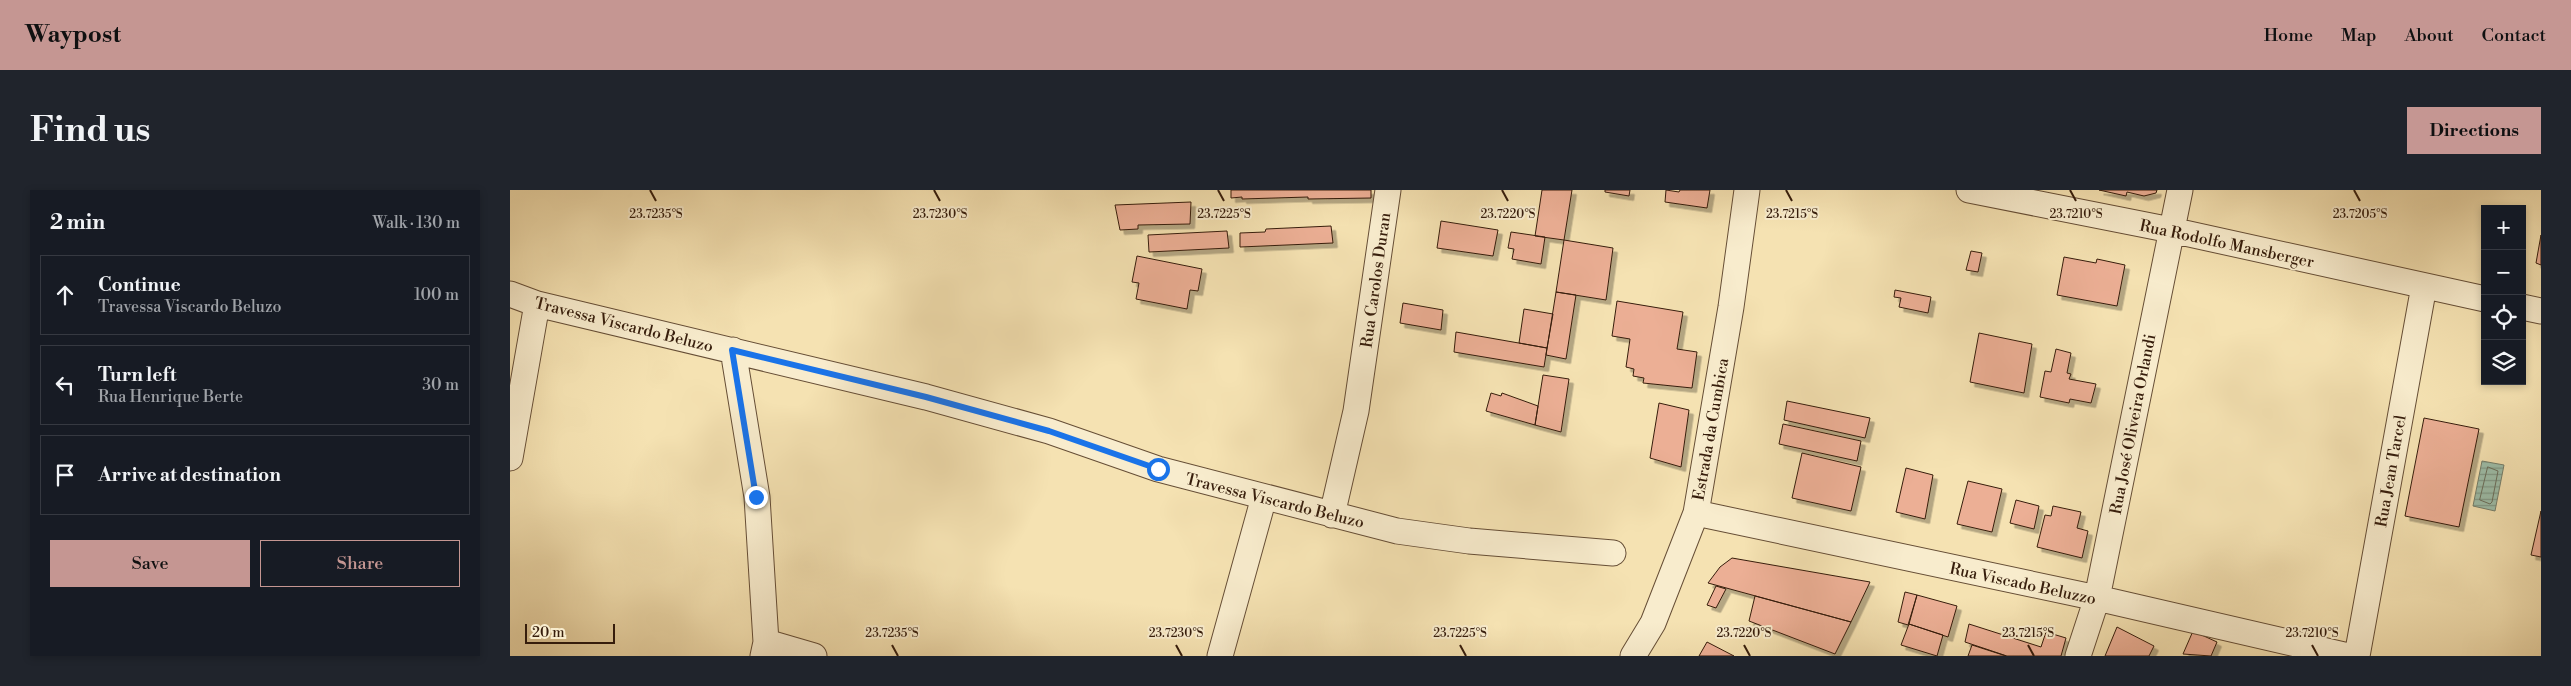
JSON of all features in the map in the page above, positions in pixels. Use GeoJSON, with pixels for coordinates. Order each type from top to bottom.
{"type":"FeatureCollection","features":[{"type":"Feature","properties":{"kind":"street","name":"Rua Carolos Duran"},"geometry":{"type":"LineString","coordinates":[[1332,515],[1350,442],[1388,190]]}},
{"type":"Feature","properties":{"kind":"street","name":"Estrada da Cumbica"},"geometry":{"type":"LineString","coordinates":[[1633,656],[1653,623],[1696,513],[1731,307],[1747,190]]}},
{"type":"Feature","properties":{"kind":"street","name":"Rua Rodolfo Mansberger"},"geometry":{"type":"LineString","coordinates":[[1969,190],[2170,230],[2481,298]]}},
{"type":"Feature","properties":{"kind":"street","name":"Rua José Oliveira Orlandi"},"geometry":{"type":"LineString","coordinates":[[2078,656],[2097,598],[2170,230],[2180,190]]}},
{"type":"Feature","properties":{"kind":"street","name":"Rua Jean Tarcel"},"geometry":{"type":"LineString","coordinates":[[2357,656],[2424,286]]}},
{"type":"Feature","properties":{"kind":"street","name":"Travessa Viscardo Beluzo"},"geometry":{"type":"LineString","coordinates":[[510,294],[537,304],[926,397],[1049,431],[1158,469],[1398,531],[1469,541],[1613,553]]}},
{"type":"Feature","properties":{"kind":"street"},"geometry":{"type":"LineString","coordinates":[[510,458],[537,304]]}},
{"type":"Feature","properties":{"kind":"street"},"geometry":{"type":"LineString","coordinates":[[2526,308],[2541,311]]}},
{"type":"Feature","properties":{"kind":"street"},"geometry":{"type":"LineString","coordinates":[[732,350],[756,497],[764,649],[814,656]]}},
{"type":"Feature","properties":{"kind":"street"},"geometry":{"type":"LineString","coordinates":[[1220,656],[1264,497]]}},
{"type":"Feature","properties":{"kind":"street","name":"Rua Viscado Beluzzo"},"geometry":{"type":"LineString","coordinates":[[1696,513],[2097,598],[2348,656]]}},
{"type":"Feature","properties":{"kind":"water"},"geometry":{"type":"Polygon","coordinates":[[[2482,461],[2504,465],[2495,511],[2473,506],[2482,461]]]}},
{"type":"Feature","properties":{"kind":"building"},"geometry":{"type":"Polygon","coordinates":[[[1231,190],[1371,190],[1371,198],[1242,199],[1242,197],[1231,198],[1231,190]]]}},
{"type":"Feature","properties":{"kind":"building"},"geometry":{"type":"Polygon","coordinates":[[[1542,190],[1572,190],[1564,240],[1535,236],[1542,190]]]}},
{"type":"Feature","properties":{"kind":"building"},"geometry":{"type":"Polygon","coordinates":[[[1605,190],[1630,190],[1629,196],[1605,192],[1605,190]]]}},
{"type":"Feature","properties":{"kind":"building"},"geometry":{"type":"Polygon","coordinates":[[[1666,190],[1679,192],[1680,190],[1710,190],[1707,208],[1665,202],[1666,190]]]}},
{"type":"Feature","properties":{"kind":"building"},"geometry":{"type":"Polygon","coordinates":[[[2099,190],[2157,190],[2156,193],[2144,196],[2127,192],[2126,196],[2099,190]]]}},
{"type":"Feature","properties":{"kind":"building"},"geometry":{"type":"Polygon","coordinates":[[[1191,202],[1190,224],[1138,225],[1138,229],[1120,230],[1115,205],[1191,202]]]}},
{"type":"Feature","properties":{"kind":"building"},"geometry":{"type":"Polygon","coordinates":[[[1441,221],[1498,230],[1493,256],[1437,248],[1441,221]]]}},
{"type":"Feature","properties":{"kind":"building"},"geometry":{"type":"Polygon","coordinates":[[[1331,226],[1333,243],[1240,247],[1240,233],[1265,232],[1266,229],[1331,226]]]}},
{"type":"Feature","properties":{"kind":"building"},"geometry":{"type":"Polygon","coordinates":[[[1227,231],[1229,248],[1149,252],[1148,235],[1227,231]]]}},
{"type":"Feature","properties":{"kind":"building"},"geometry":{"type":"Polygon","coordinates":[[[1511,232],[1545,237],[1541,264],[1512,259],[1514,249],[1508,248],[1511,232]]]}},
{"type":"Feature","properties":{"kind":"building"},"geometry":{"type":"Polygon","coordinates":[[[2541,235],[2541,265],[2536,263],[2541,235]]]}},
{"type":"Feature","properties":{"kind":"building"},"geometry":{"type":"Polygon","coordinates":[[[1564,240],[1613,248],[1606,300],[1556,292],[1564,240]]]}},
{"type":"Feature","properties":{"kind":"building"},"geometry":{"type":"Polygon","coordinates":[[[1971,251],[1982,253],[1978,272],[1966,270],[1971,251]]]}},
{"type":"Feature","properties":{"kind":"building"},"geometry":{"type":"Polygon","coordinates":[[[1137,256],[1202,269],[1198,291],[1190,290],[1187,309],[1136,299],[1139,283],[1132,282],[1137,256]]]}},
{"type":"Feature","properties":{"kind":"building"},"geometry":{"type":"Polygon","coordinates":[[[2064,257],[2096,263],[2097,259],[2125,265],[2117,306],[2057,295],[2064,257]]]}},
{"type":"Feature","properties":{"kind":"building"},"geometry":{"type":"Polygon","coordinates":[[[1895,290],[1931,297],[1928,313],[1899,307],[1901,298],[1894,297],[1895,290]]]}},
{"type":"Feature","properties":{"kind":"building"},"geometry":{"type":"Polygon","coordinates":[[[1556,292],[1576,295],[1566,359],[1546,355],[1556,292]]]}},
{"type":"Feature","properties":{"kind":"building"},"geometry":{"type":"Polygon","coordinates":[[[1617,301],[1683,312],[1677,349],[1697,352],[1692,388],[1643,383],[1644,378],[1633,376],[1634,369],[1626,367],[1630,339],[1612,336],[1617,301]]]}},
{"type":"Feature","properties":{"kind":"building"},"geometry":{"type":"Polygon","coordinates":[[[1403,303],[1443,310],[1441,330],[1400,323],[1403,303]]]}},
{"type":"Feature","properties":{"kind":"building"},"geometry":{"type":"Polygon","coordinates":[[[1524,309],[1553,314],[1547,348],[1519,343],[1524,309]]]}},
{"type":"Feature","properties":{"kind":"building"},"geometry":{"type":"Polygon","coordinates":[[[1456,332],[1547,348],[1544,367],[1454,352],[1456,332]]]}},
{"type":"Feature","properties":{"kind":"building"},"geometry":{"type":"Polygon","coordinates":[[[1979,333],[2032,344],[2024,393],[1970,382],[1979,333]]]}},
{"type":"Feature","properties":{"kind":"building"},"geometry":{"type":"Polygon","coordinates":[[[2056,349],[2071,353],[2067,373],[2071,374],[2069,379],[2096,384],[2091,403],[2070,399],[2069,403],[2040,397],[2045,371],[2051,372],[2056,349]]]}},
{"type":"Feature","properties":{"kind":"building"},"geometry":{"type":"Polygon","coordinates":[[[1543,375],[1569,379],[1561,432],[1535,425],[1543,375]]]}},
{"type":"Feature","properties":{"kind":"building"},"geometry":{"type":"Polygon","coordinates":[[[1491,393],[1501,396],[1502,393],[1538,406],[1535,425],[1486,411],[1491,393]]]}},
{"type":"Feature","properties":{"kind":"building"},"geometry":{"type":"Polygon","coordinates":[[[1787,401],[1870,418],[1865,438],[1784,420],[1787,401]]]}},
{"type":"Feature","properties":{"kind":"building"},"geometry":{"type":"Polygon","coordinates":[[[1659,403],[1689,410],[1681,467],[1650,458],[1659,403]]]}},
{"type":"Feature","properties":{"kind":"building"},"geometry":{"type":"Polygon","coordinates":[[[2424,418],[2479,429],[2459,527],[2405,516],[2424,418]]]}},
{"type":"Feature","properties":{"kind":"building"},"geometry":{"type":"Polygon","coordinates":[[[1783,424],[1861,441],[1857,461],[1779,444],[1783,424]]]}},
{"type":"Feature","properties":{"kind":"building"},"geometry":{"type":"Polygon","coordinates":[[[1802,453],[1861,467],[1851,511],[1792,498],[1802,453]]]}},
{"type":"Feature","properties":{"kind":"building"},"geometry":{"type":"Polygon","coordinates":[[[1906,468],[1933,475],[1925,519],[1896,512],[1906,468]]]}},
{"type":"Feature","properties":{"kind":"building"},"geometry":{"type":"Polygon","coordinates":[[[1968,481],[2002,489],[1992,532],[1957,524],[1968,481]]]}},
{"type":"Feature","properties":{"kind":"building"},"geometry":{"type":"Polygon","coordinates":[[[2016,500],[2039,506],[2034,529],[2010,523],[2016,500]]]}},
{"type":"Feature","properties":{"kind":"building"},"geometry":{"type":"Polygon","coordinates":[[[2053,506],[2081,512],[2077,528],[2088,531],[2082,558],[2037,547],[2045,515],[2051,516],[2053,506]]]}},
{"type":"Feature","properties":{"kind":"building"},"geometry":{"type":"Polygon","coordinates":[[[2541,511],[2541,557],[2531,555],[2541,511]]]}},
{"type":"Feature","properties":{"kind":"building"},"geometry":{"type":"Polygon","coordinates":[[[1732,558],[1870,582],[1851,622],[1708,583],[1720,567],[1732,558]]]}},
{"type":"Feature","properties":{"kind":"building"},"geometry":{"type":"Polygon","coordinates":[[[1716,586],[1726,589],[1716,608],[1707,605],[1716,586]]]}},
{"type":"Feature","properties":{"kind":"building"},"geometry":{"type":"Polygon","coordinates":[[[1905,592],[1917,595],[1908,625],[1898,622],[1905,592]]]}},
{"type":"Feature","properties":{"kind":"building"},"geometry":{"type":"Polygon","coordinates":[[[1917,595],[1957,606],[1948,637],[1909,624],[1917,595]]]}},
{"type":"Feature","properties":{"kind":"building"},"geometry":{"type":"Polygon","coordinates":[[[1755,596],[1851,622],[1835,654],[1749,621],[1755,596]]]}},
{"type":"Feature","properties":{"kind":"building"},"geometry":{"type":"Polygon","coordinates":[[[1909,624],[1943,635],[1937,656],[1901,645],[1909,624]]]}},
{"type":"Feature","properties":{"kind":"building"},"geometry":{"type":"Polygon","coordinates":[[[1969,624],[2041,647],[2046,632],[2066,638],[2061,656],[2007,656],[1965,642],[1969,624]]]}},
{"type":"Feature","properties":{"kind":"building"},"geometry":{"type":"Polygon","coordinates":[[[2117,627],[2154,646],[2149,656],[2105,656],[2117,627]]]}},
{"type":"Feature","properties":{"kind":"building"},"geometry":{"type":"Polygon","coordinates":[[[2193,631],[2217,642],[2211,656],[2183,654],[2193,631]]]}},
{"type":"Feature","properties":{"kind":"building"},"geometry":{"type":"Polygon","coordinates":[[[1707,642],[1734,656],[1699,656],[1707,642]]]}},
{"type":"Feature","properties":{"kind":"building"},"geometry":{"type":"Polygon","coordinates":[[[1972,645],[2006,656],[1968,656],[1972,645]]]}},
{"type":"Feature","properties":{"kind":"route"},"geometry":{"type":"LineString","coordinates":[[756,497],[743,405],[732,350],[926,397],[1049,431],[1158,469]]}}]}
